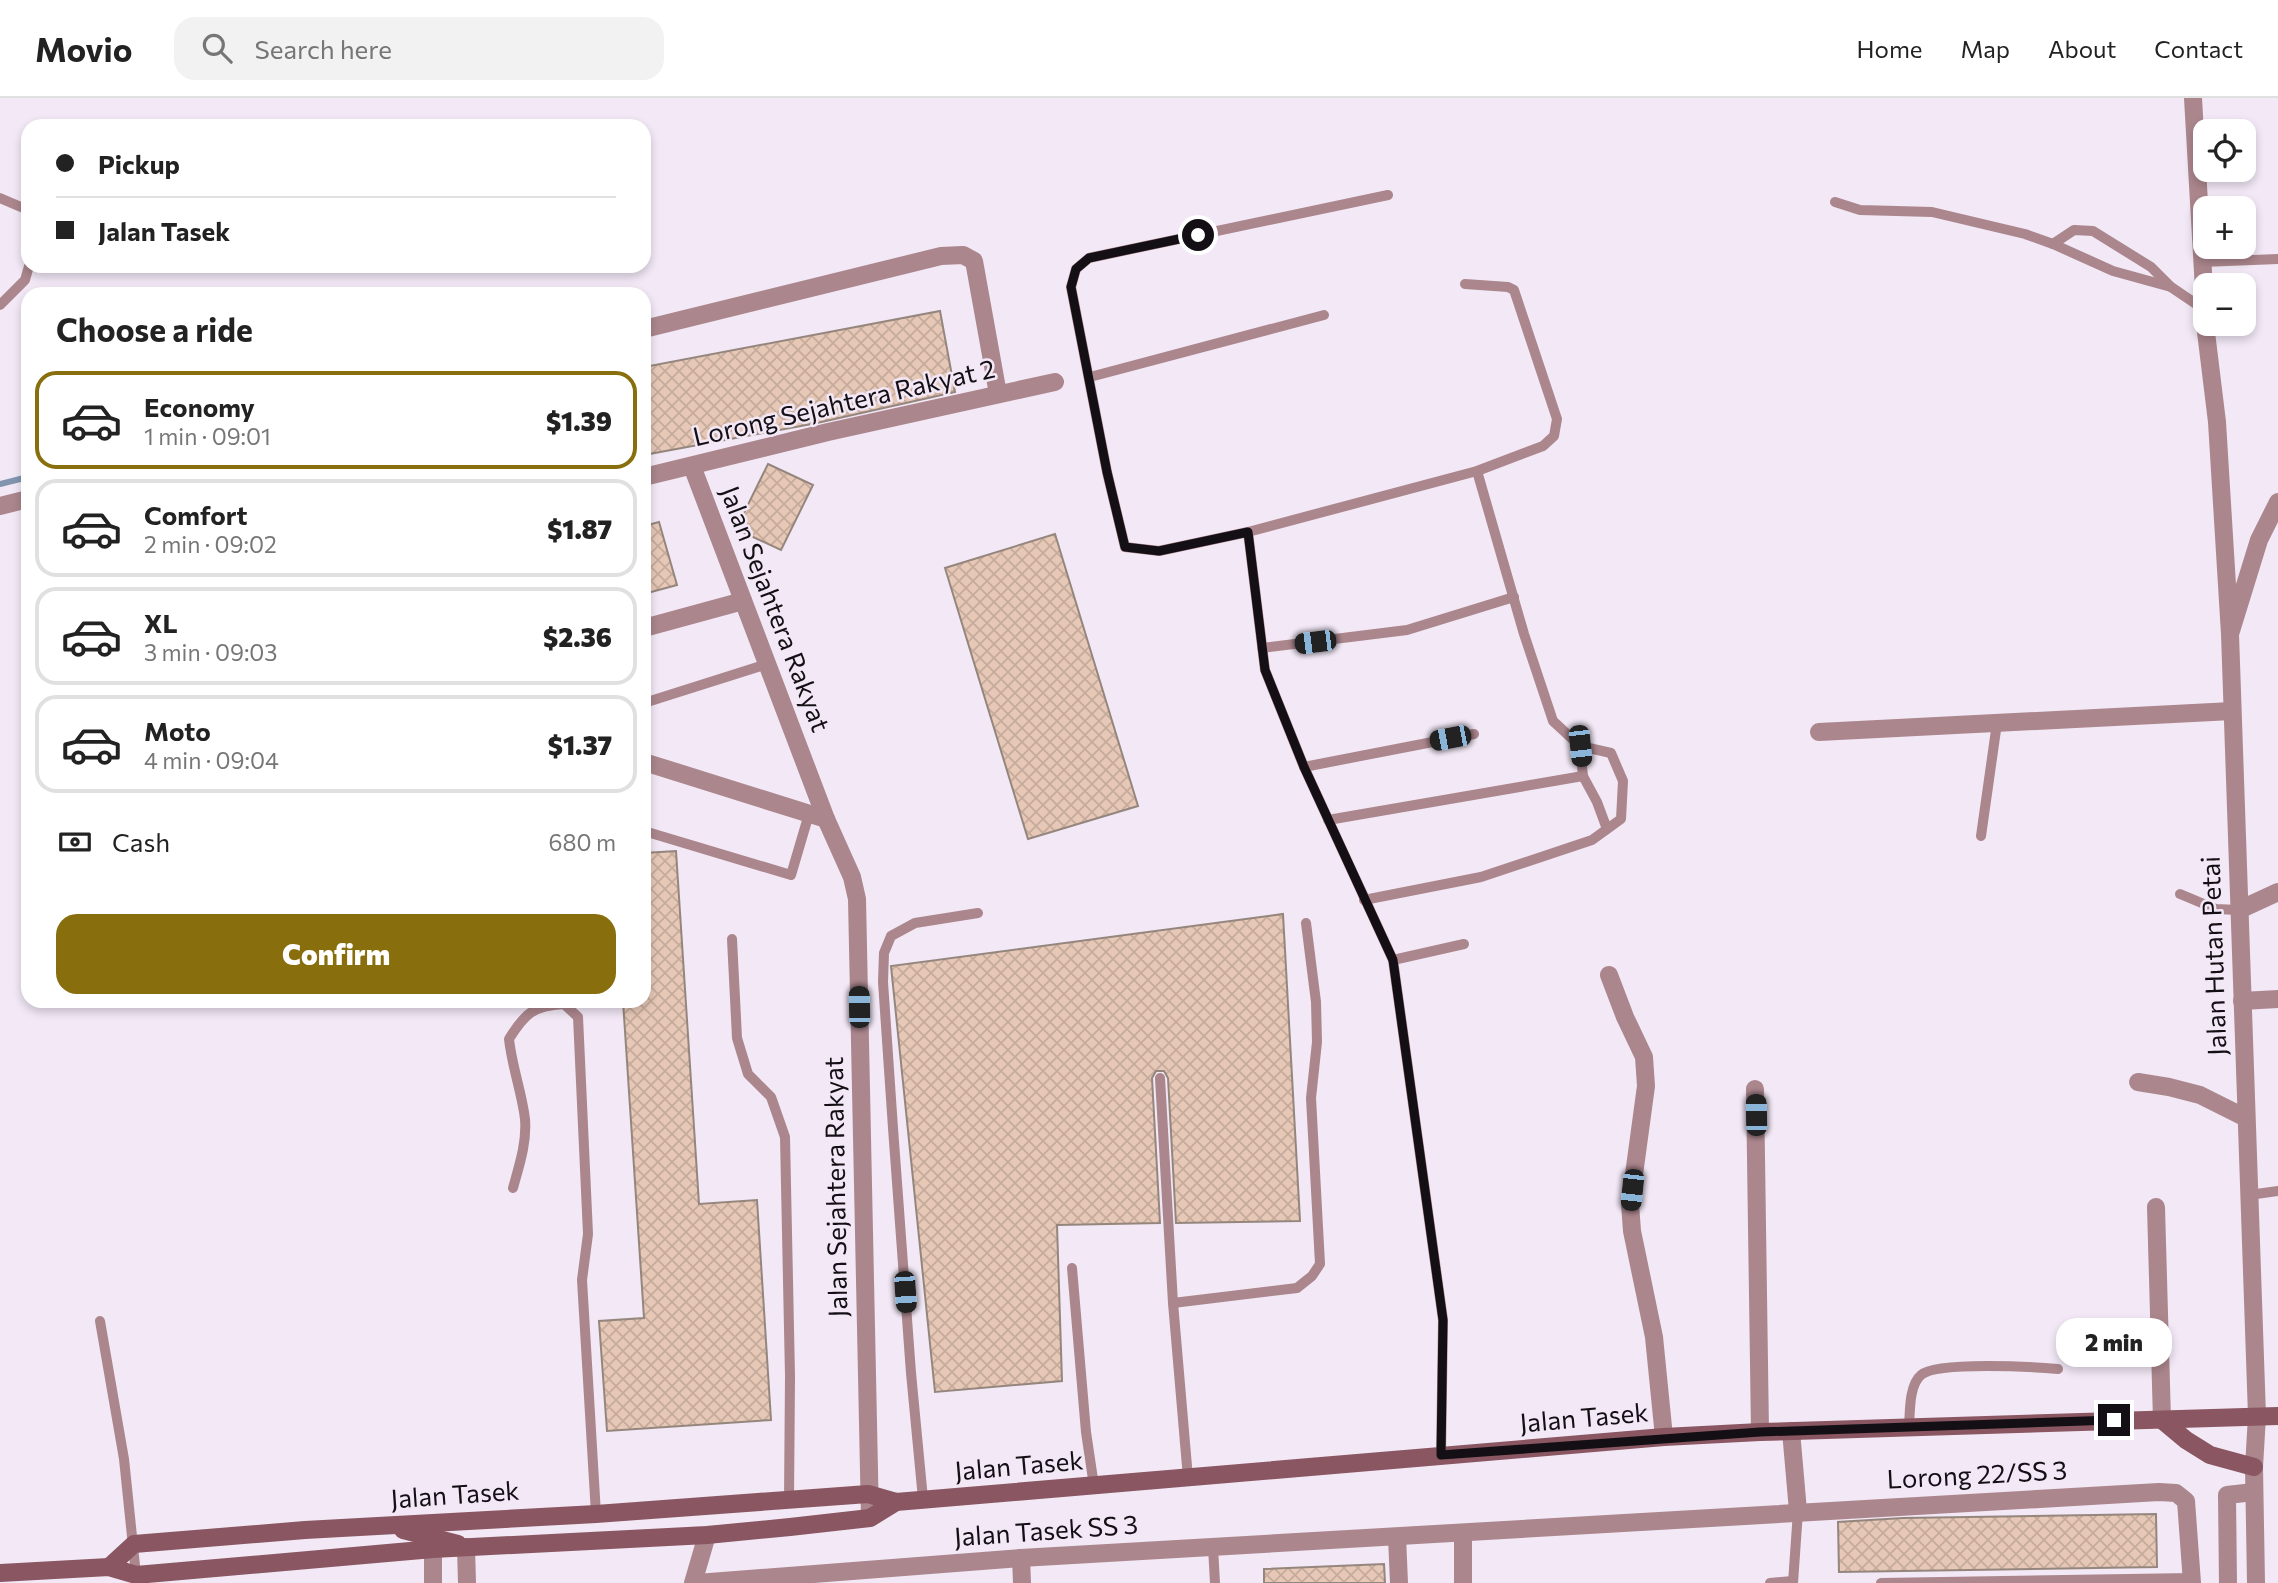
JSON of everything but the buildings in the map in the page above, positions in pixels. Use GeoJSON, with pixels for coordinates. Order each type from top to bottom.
{"type":"FeatureCollection","features":[{"type":"Feature","properties":{"kind":"main road","name":"Jalan Tasek"},"geometry":{"type":"LineString","coordinates":[[134,1544],[868,1494],[896,1502],[1664,1437],[2278,1416]]}},
{"type":"Feature","properties":{"kind":"main road"},"geometry":{"type":"LineString","coordinates":[[2162,1420],[2210,1455],[2253,1467]]}},
{"type":"Feature","properties":{"kind":"main road","name":"Jalan Tasek"},"geometry":{"type":"LineString","coordinates":[[0,1573],[34,1577],[109,1567],[136,1574],[438,1544],[466,1547],[707,1535],[870,1518],[896,1502]]}},
{"type":"Feature","properties":{"kind":"main road"},"geometry":{"type":"LineString","coordinates":[[386,1526],[438,1544],[460,1528],[479,1519]]}},
{"type":"Feature","properties":{"kind":"main road"},"geometry":{"type":"LineString","coordinates":[[109,1567],[134,1544]]}},
{"type":"Feature","properties":{"kind":"street"},"geometry":{"type":"LineString","coordinates":[[2193,98],[2203,273]]}},
{"type":"Feature","properties":{"kind":"street"},"geometry":{"type":"LineString","coordinates":[[651,327],[941,256],[963,255],[974,261],[999,394]]}},
{"type":"Feature","properties":{"kind":"street"},"geometry":{"type":"LineString","coordinates":[[2207,336],[2217,422],[2230,634]]}},
{"type":"Feature","properties":{"kind":"street","name":"Lorong Sejahtera Rakyat 2"},"geometry":{"type":"LineString","coordinates":[[651,475],[828,432],[1055,382]]}},
{"type":"Feature","properties":{"kind":"street","name":"Jalan Sejahtera Rakyat"},"geometry":{"type":"LineString","coordinates":[[692,466],[767,664],[818,816],[852,877],[857,899],[870,1518]]}},
{"type":"Feature","properties":{"kind":"street"},"geometry":{"type":"LineString","coordinates":[[0,506],[21,501]]}},
{"type":"Feature","properties":{"kind":"street","name":"Jalan Hutan Petai"},"geometry":{"type":"LineString","coordinates":[[2256,1583],[2253,1467],[2257,1416],[2230,634],[2259,540],[2278,502]]}},
{"type":"Feature","properties":{"kind":"street"},"geometry":{"type":"LineString","coordinates":[[651,626],[743,601]]}},
{"type":"Feature","properties":{"kind":"street"},"geometry":{"type":"LineString","coordinates":[[1819,732],[2232,711]]}},
{"type":"Feature","properties":{"kind":"street"},"geometry":{"type":"LineString","coordinates":[[651,764],[818,816]]}},
{"type":"Feature","properties":{"kind":"street"},"geometry":{"type":"LineString","coordinates":[[2239,909],[2278,892]]}},
{"type":"Feature","properties":{"kind":"street"},"geometry":{"type":"LineString","coordinates":[[1609,975],[1644,1057],[1646,1086],[1630,1204],[1632,1231],[1654,1337],[1664,1437]]}},
{"type":"Feature","properties":{"kind":"street"},"geometry":{"type":"LineString","coordinates":[[2242,1001],[2278,999]]}},
{"type":"Feature","properties":{"kind":"street"},"geometry":{"type":"LineString","coordinates":[[2138,1082],[2200,1095],[2246,1118]]}},
{"type":"Feature","properties":{"kind":"street"},"geometry":{"type":"LineString","coordinates":[[1755,1089],[1760,1432]]}},
{"type":"Feature","properties":{"kind":"street"},"geometry":{"type":"LineString","coordinates":[[2156,1207],[2162,1420]]}},
{"type":"Feature","properties":{"kind":"street"},"geometry":{"type":"LineString","coordinates":[[1791,1431],[1798,1511]]}},
{"type":"Feature","properties":{"kind":"street"},"geometry":{"type":"LineString","coordinates":[[2228,1583],[2227,1495],[2254,1492]]}},
{"type":"Feature","properties":{"kind":"street","name":"Lorong 22/SS 3"},"geometry":{"type":"LineString","coordinates":[[1463,1534],[1798,1511],[2176,1493],[2186,1501],[2192,1580]]}},
{"type":"Feature","properties":{"kind":"street"},"geometry":{"type":"LineString","coordinates":[[1463,1534],[1463,1583]]}},
{"type":"Feature","properties":{"kind":"street","name":"Jalan Tasek SS 3"},"geometry":{"type":"LineString","coordinates":[[695,1583],[1021,1558],[1463,1534]]}},
{"type":"Feature","properties":{"kind":"street"},"geometry":{"type":"LineString","coordinates":[[695,1583],[707,1535]]}},
{"type":"Feature","properties":{"kind":"street"},"geometry":{"type":"LineString","coordinates":[[1397,1537],[1399,1583]]}},
{"type":"Feature","properties":{"kind":"street"},"geometry":{"type":"LineString","coordinates":[[433,1583],[438,1544]]}},
{"type":"Feature","properties":{"kind":"street"},"geometry":{"type":"LineString","coordinates":[[466,1547],[467,1583]]}},
{"type":"Feature","properties":{"kind":"street"},"geometry":{"type":"LineString","coordinates":[[1021,1558],[1022,1583]]}},
{"type":"Feature","properties":{"kind":"lane"},"geometry":{"type":"LineString","coordinates":[[1388,195],[1089,258],[1076,269],[1071,287],[1107,472],[1125,547],[1159,551],[1248,532],[1477,471],[1544,446],[1554,436],[1557,419],[1514,290],[1508,287],[1465,284]]}},
{"type":"Feature","properties":{"kind":"lane"},"geometry":{"type":"LineString","coordinates":[[0,198],[21,207]]}},
{"type":"Feature","properties":{"kind":"lane"},"geometry":{"type":"LineString","coordinates":[[1835,202],[1860,210],[1932,212],[2025,234],[2113,271],[2171,287]]}},
{"type":"Feature","properties":{"kind":"lane"},"geometry":{"type":"LineString","coordinates":[[2053,244],[2074,230],[2093,231],[2151,267],[2171,287],[2193,301]]}},
{"type":"Feature","properties":{"kind":"lane"},"geometry":{"type":"LineString","coordinates":[[2202,262],[2278,259]]}},
{"type":"Feature","properties":{"kind":"lane"},"geometry":{"type":"LineString","coordinates":[[0,305],[25,280],[27,273]]}},
{"type":"Feature","properties":{"kind":"lane"},"geometry":{"type":"LineString","coordinates":[[1090,377],[1324,315]]}},
{"type":"Feature","properties":{"kind":"lane"},"geometry":{"type":"LineString","coordinates":[[1364,900],[1481,877],[1592,840],[1620,819],[1623,780],[1611,753],[1580,746],[1553,721],[1524,634],[1477,471]]}},
{"type":"Feature","properties":{"kind":"lane"},"geometry":{"type":"LineString","coordinates":[[1248,532],[1265,670],[1304,767],[1393,960],[1443,1320],[1441,1455]]}},
{"type":"Feature","properties":{"kind":"lane"},"geometry":{"type":"LineString","coordinates":[[1262,648],[1407,630],[1514,597]]}},
{"type":"Feature","properties":{"kind":"lane"},"geometry":{"type":"LineString","coordinates":[[651,702],[767,664]]}},
{"type":"Feature","properties":{"kind":"lane"},"geometry":{"type":"LineString","coordinates":[[1980,836],[1997,723]]}},
{"type":"Feature","properties":{"kind":"lane"},"geometry":{"type":"LineString","coordinates":[[1304,767],[1474,734]]}},
{"type":"Feature","properties":{"kind":"lane"},"geometry":{"type":"LineString","coordinates":[[1580,746],[1583,776],[1607,829]]}},
{"type":"Feature","properties":{"kind":"lane"},"geometry":{"type":"LineString","coordinates":[[1328,820],[1583,776]]}},
{"type":"Feature","properties":{"kind":"lane"},"geometry":{"type":"LineString","coordinates":[[651,833],[791,875],[818,816]]}},
{"type":"Feature","properties":{"kind":"lane"},"geometry":{"type":"LineString","coordinates":[[2180,894],[2216,909],[2239,909]]}},
{"type":"Feature","properties":{"kind":"lane"},"geometry":{"type":"LineString","coordinates":[[923,1499],[893,1128],[883,982],[884,953],[891,936],[915,923],[978,913]]}},
{"type":"Feature","properties":{"kind":"lane"},"geometry":{"type":"LineString","coordinates":[[1173,1303],[1297,1288],[1312,1276],[1320,1264],[1311,1098],[1317,1042],[1316,1015],[1306,923]]}},
{"type":"Feature","properties":{"kind":"lane"},"geometry":{"type":"LineString","coordinates":[[732,939],[737,1038],[748,1074],[771,1097],[785,1138],[790,1376],[789,1499]]}},
{"type":"Feature","properties":{"kind":"lane"},"geometry":{"type":"LineString","coordinates":[[1393,960],[1464,944]]}},
{"type":"Feature","properties":{"kind":"lane"},"geometry":{"type":"LineString","coordinates":[[513,1188],[524,1144],[525,1119],[512,1067],[509,1039],[520,1021],[539,1008]]}},
{"type":"Feature","properties":{"kind":"lane"},"geometry":{"type":"LineString","coordinates":[[568,1008],[578,1017],[588,1234],[582,1280],[596,1514]]}},
{"type":"Feature","properties":{"kind":"lane"},"geometry":{"type":"LineString","coordinates":[[1160,1078],[1173,1303],[1188,1478]]}},
{"type":"Feature","properties":{"kind":"lane"},"geometry":{"type":"LineString","coordinates":[[2249,1195],[2278,1191]]}},
{"type":"Feature","properties":{"kind":"lane"},"geometry":{"type":"LineString","coordinates":[[1072,1268],[1086,1432],[1094,1486]]}},
{"type":"Feature","properties":{"kind":"lane"},"geometry":{"type":"LineString","coordinates":[[100,1321],[124,1459],[136,1574]]}},
{"type":"Feature","properties":{"kind":"lane"},"geometry":{"type":"LineString","coordinates":[[1909,1427],[1913,1391],[1920,1376],[1930,1369],[2001,1366],[2058,1369]]}},
{"type":"Feature","properties":{"kind":"lane"},"geometry":{"type":"LineString","coordinates":[[1770,1583],[1793,1582],[1798,1511]]}},
{"type":"Feature","properties":{"kind":"lane"},"geometry":{"type":"LineString","coordinates":[[1213,1547],[1215,1583]]}},
{"type":"Feature","properties":{"kind":"lane"},"geometry":{"type":"LineString","coordinates":[[1881,1583],[2192,1580]]}},
{"type":"Feature","properties":{"kind":"waterway"},"geometry":{"type":"LineString","coordinates":[[0,484],[21,479]]}},
{"type":"Feature","properties":{"kind":"route"},"geometry":{"type":"LineString","coordinates":[[1198,235],[1089,258],[1076,269],[1071,287],[1107,472],[1125,547],[1159,551],[1248,532],[1265,670],[1304,767],[1393,960],[1443,1320],[1441,1455],[1760,1432],[2114,1420]]}}]}
